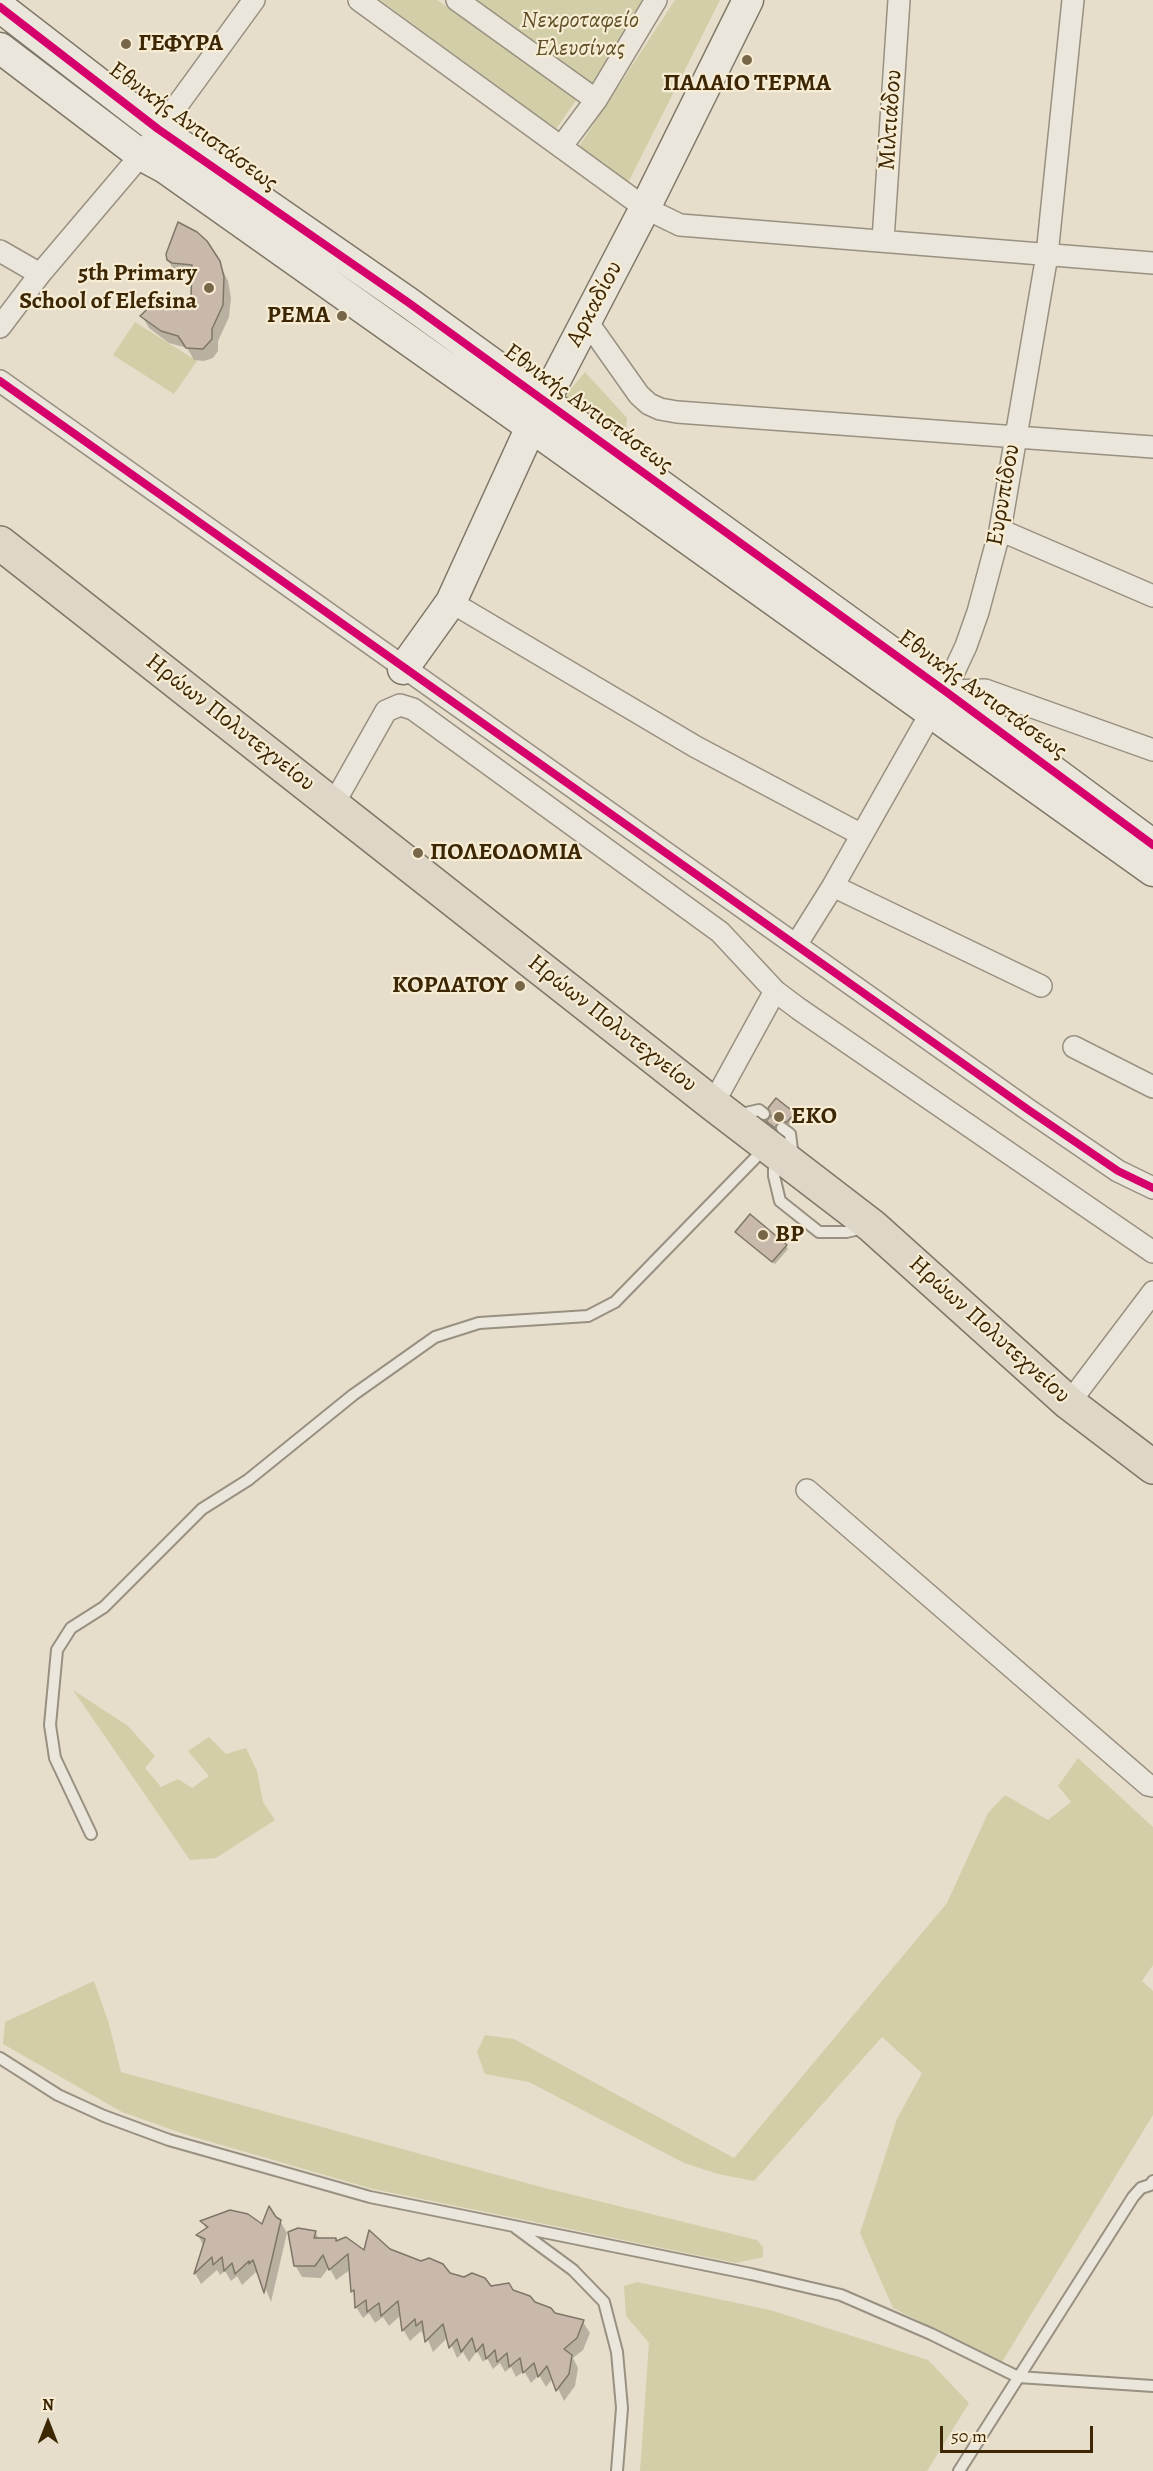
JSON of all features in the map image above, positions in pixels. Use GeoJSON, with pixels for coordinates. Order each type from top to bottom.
{"type":"FeatureCollection","features":[{"type":"Feature","properties":{"kind":"main road","name":"Ηρώων Πολυτεχνείου"},"geometry":{"type":"LineString","coordinates":[[0,543],[722,1111],[779,1147],[872,1226],[1069,1403],[1153,1467]]}},
{"type":"Feature","properties":{"kind":"main road","name":"Ηρώων Πολυτεχνείου"},"geometry":{"type":"LineString","coordinates":[[0,570],[20,580],[62,591]]}},
{"type":"Feature","properties":{"kind":"street"},"geometry":{"type":"LineString","coordinates":[[0,327],[40,274],[141,155],[254,0]]}},
{"type":"Feature","properties":{"kind":"street"},"geometry":{"type":"LineString","coordinates":[[359,0],[645,208],[680,225],[1153,263]]}},
{"type":"Feature","properties":{"kind":"street"},"geometry":{"type":"LineString","coordinates":[[457,0],[596,100]]}},
{"type":"Feature","properties":{"kind":"street"},"geometry":{"type":"LineString","coordinates":[[561,147],[596,100],[656,0]]}},
{"type":"Feature","properties":{"kind":"street","name":"Αρκαδίου"},"geometry":{"type":"LineString","coordinates":[[403,669],[451,602],[537,414],[645,208],[748,0]]}},
{"type":"Feature","properties":{"kind":"street","name":"Μιλτιάδου"},"geometry":{"type":"LineString","coordinates":[[883,240],[899,0]]}},
{"type":"Feature","properties":{"kind":"street","name":"Ευρυπίδου"},"geometry":{"type":"LineString","coordinates":[[796,945],[833,886],[939,701],[966,646],[978,612],[1000,530],[1047,255],[1073,0]]}},
{"type":"Feature","properties":{"kind":"street","name":"Εθνικής Αντιστάσεως"},"geometry":{"type":"LineString","coordinates":[[0,7],[158,129],[409,303],[537,414]]}},
{"type":"Feature","properties":{"kind":"street","name":"Εθνικής Αντιστάσεως"},"geometry":{"type":"LineString","coordinates":[[0,48],[141,155],[165,168],[537,414],[939,701],[1153,845]]}},
{"type":"Feature","properties":{"kind":"street"},"geometry":{"type":"LineString","coordinates":[[0,251],[40,274]]}},
{"type":"Feature","properties":{"kind":"street"},"geometry":{"type":"LineString","coordinates":[[586,320],[639,395],[649,404],[660,409],[1153,447]]}},
{"type":"Feature","properties":{"kind":"street"},"geometry":{"type":"LineString","coordinates":[[0,381],[403,669],[1030,1111],[1118,1171],[1153,1188]]}},
{"type":"Feature","properties":{"kind":"street"},"geometry":{"type":"LineString","coordinates":[[1000,530],[1153,596]]}},
{"type":"Feature","properties":{"kind":"street"},"geometry":{"type":"LineString","coordinates":[[451,602],[696,747],[862,835]]}},
{"type":"Feature","properties":{"kind":"street"},"geometry":{"type":"LineString","coordinates":[[939,701],[985,690],[1153,750]]}},
{"type":"Feature","properties":{"kind":"street","name":"Εθνικής Αντιστάσεως"},"geometry":{"type":"LineString","coordinates":[[939,701],[1153,871]]}},
{"type":"Feature","properties":{"kind":"street"},"geometry":{"type":"LineString","coordinates":[[333,805],[386,711],[400,705],[413,709],[720,932],[775,991],[887,1071],[1153,1252]]}},
{"type":"Feature","properties":{"kind":"street"},"geometry":{"type":"LineString","coordinates":[[833,886],[1041,986]]}},
{"type":"Feature","properties":{"kind":"street"},"geometry":{"type":"LineString","coordinates":[[722,1111],[775,991]]}},
{"type":"Feature","properties":{"kind":"street"},"geometry":{"type":"LineString","coordinates":[[1074,1047],[1153,1087]]}},
{"type":"Feature","properties":{"kind":"street"},"geometry":{"type":"LineString","coordinates":[[1069,1403],[1153,1292]]}},
{"type":"Feature","properties":{"kind":"street"},"geometry":{"type":"LineString","coordinates":[[807,1490],[1148,1785],[1153,1786]]}},
{"type":"Feature","properties":{"kind":"lane"},"geometry":{"type":"LineString","coordinates":[[722,1111],[759,1110],[764,1114]]}},
{"type":"Feature","properties":{"kind":"lane"},"geometry":{"type":"LineString","coordinates":[[91,1834],[55,1758],[50,1725],[57,1650],[71,1628],[104,1607],[202,1509],[248,1480],[353,1395],[435,1337],[479,1323],[588,1316],[615,1302],[779,1147]]}},
{"type":"Feature","properties":{"kind":"lane"},"geometry":{"type":"LineString","coordinates":[[0,2058],[58,2095],[104,2116],[169,2140],[370,2197],[751,2274],[841,2295],[932,2334],[1018,2377],[1153,2386]]}},
{"type":"Feature","properties":{"kind":"lane"},"geometry":{"type":"LineString","coordinates":[[959,2471],[1133,2197],[1142,2188],[1152,2185]]}},
{"type":"Feature","properties":{"kind":"lane"},"geometry":{"type":"LineString","coordinates":[[514,2226],[573,2270],[604,2302],[617,2352],[622,2408],[617,2471]]}},
{"type":"Feature","properties":{"kind":"green space"},"geometry":{"type":"Polygon","coordinates":[[[380,0],[437,0],[577,99],[556,129],[380,0]]]}},
{"type":"Feature","properties":{"kind":"green space","name":"Νεκροταφείο Ελευσίνας"},"geometry":{"type":"Polygon","coordinates":[[[463,0],[643,0],[592,86],[463,0]]]}},
{"type":"Feature","properties":{"kind":"green space"},"geometry":{"type":"Polygon","coordinates":[[[675,0],[720,0],[627,185],[578,148],[675,0]]]}},
{"type":"Feature","properties":{"kind":"green space"},"geometry":{"type":"Polygon","coordinates":[[[135,322],[197,361],[174,394],[113,355],[135,322]]]}},
{"type":"Feature","properties":{"kind":"green space"},"geometry":{"type":"Polygon","coordinates":[[[585,372],[627,418],[625,442],[565,396],[585,372]]]}},
{"type":"Feature","properties":{"kind":"green space"},"geometry":{"type":"Polygon","coordinates":[[[73,1690],[128,1726],[155,1756],[145,1768],[161,1787],[178,1779],[192,1788],[209,1776],[188,1751],[209,1737],[226,1754],[246,1748],[257,1771],[263,1802],[275,1820],[216,1858],[190,1860],[73,1690]]]}},
{"type":"Feature","properties":{"kind":"green space"},"geometry":{"type":"Polygon","coordinates":[[[1078,1758],[1153,1827],[1153,1965],[1142,1981],[1153,1991],[1153,2115],[1002,2362],[893,2308],[860,2233],[897,2119],[922,2073],[882,2037],[754,2181],[718,2174],[684,2163],[529,2082],[485,2074],[477,2052],[485,2035],[514,2039],[734,2158],[947,1903],[988,1813],[1005,1795],[1048,1820],[1071,1802],[1058,1786],[1078,1758]]]}},
{"type":"Feature","properties":{"kind":"green space"},"geometry":{"type":"Polygon","coordinates":[[[94,1981],[109,2024],[121,2072],[541,2187],[757,2240],[763,2247],[763,2257],[736,2263],[373,2189],[187,2135],[122,2112],[3,2044],[5,2022],[94,1981]]]}},
{"type":"Feature","properties":{"kind":"green space"},"geometry":{"type":"Polygon","coordinates":[[[637,2282],[770,2310],[928,2360],[969,2403],[927,2471],[640,2471],[649,2343],[626,2316],[624,2286],[637,2282]]]}},
{"type":"Feature","properties":{"kind":"building","name":"5th Primary School of Elefsina"},"geometry":{"type":"Polygon","coordinates":[[[178,222],[197,232],[207,241],[220,261],[224,277],[223,305],[212,329],[212,339],[203,349],[186,348],[178,336],[161,331],[140,316],[157,300],[164,306],[177,310],[184,307],[191,298],[192,265],[172,263],[167,260],[166,254],[178,222]]]}},
{"type":"Feature","properties":{"kind":"building"},"geometry":{"type":"Polygon","coordinates":[[[776,1098],[795,1113],[787,1122],[780,1121],[775,1128],[766,1121],[771,1116],[768,1108],[776,1098]]]}},
{"type":"Feature","properties":{"kind":"building"},"geometry":{"type":"Polygon","coordinates":[[[750,1214],[787,1245],[772,1262],[735,1232],[750,1214]]]}},
{"type":"Feature","properties":{"kind":"building"},"geometry":{"type":"Polygon","coordinates":[[[269,2206],[276,2217],[281,2220],[264,2293],[253,2260],[235,2274],[232,2263],[224,2271],[222,2257],[213,2265],[212,2257],[194,2274],[205,2239],[196,2235],[208,2227],[200,2221],[230,2210],[248,2214],[262,2224],[269,2206]]]}},
{"type":"Feature","properties":{"kind":"building"},"geometry":{"type":"Polygon","coordinates":[[[298,2228],[316,2231],[314,2238],[336,2238],[336,2241],[346,2237],[364,2250],[369,2230],[390,2249],[421,2261],[429,2258],[443,2264],[450,2273],[464,2277],[472,2273],[485,2278],[491,2286],[509,2283],[513,2290],[530,2296],[535,2302],[551,2308],[555,2313],[584,2320],[577,2338],[564,2349],[572,2355],[569,2374],[556,2391],[547,2366],[538,2377],[534,2363],[523,2373],[520,2358],[509,2367],[507,2353],[497,2362],[495,2350],[486,2359],[483,2344],[476,2352],[472,2338],[461,2352],[457,2339],[449,2348],[443,2324],[425,2342],[422,2321],[416,2326],[415,2319],[402,2331],[398,2301],[381,2316],[379,2303],[367,2312],[366,2300],[355,2308],[354,2290],[351,2292],[348,2254],[329,2270],[323,2255],[315,2266],[294,2266],[288,2232],[298,2228]]]}},
{"type":"Feature","properties":{"kind":"cycle path"},"geometry":{"type":"LineString","coordinates":[[0,7],[158,129],[409,303],[945,691],[1153,845]]}},
{"type":"Feature","properties":{"kind":"cycle path"},"geometry":{"type":"LineString","coordinates":[[0,381],[1030,1111],[1118,1171],[1153,1188]]}},
{"type":"Feature","properties":{"kind":"place","name":"ΓΕΦΥΡΑ"},"geometry":{"type":"Point","coordinates":[126,44]}},
{"type":"Feature","properties":{"kind":"place","name":"ΠΑΛΑΙΟ ΤΕΡΜΑ"},"geometry":{"type":"Point","coordinates":[747,60]}},
{"type":"Feature","properties":{"kind":"place","name":"5th Primary School of Elefsina"},"geometry":{"type":"Point","coordinates":[209,288]}},
{"type":"Feature","properties":{"kind":"place","name":"ΡΕΜΑ"},"geometry":{"type":"Point","coordinates":[342,316]}},
{"type":"Feature","properties":{"kind":"place","name":"ΠΟΛΕΟΔΟΜΙΑ"},"geometry":{"type":"Point","coordinates":[418,853]}},
{"type":"Feature","properties":{"kind":"place","name":"ΚΟΡΔΑΤΟΥ"},"geometry":{"type":"Point","coordinates":[520,986]}},
{"type":"Feature","properties":{"kind":"place","name":"EKO"},"geometry":{"type":"Point","coordinates":[779,1117]}},
{"type":"Feature","properties":{"kind":"place","name":"BP"},"geometry":{"type":"Point","coordinates":[763,1235]}}]}
